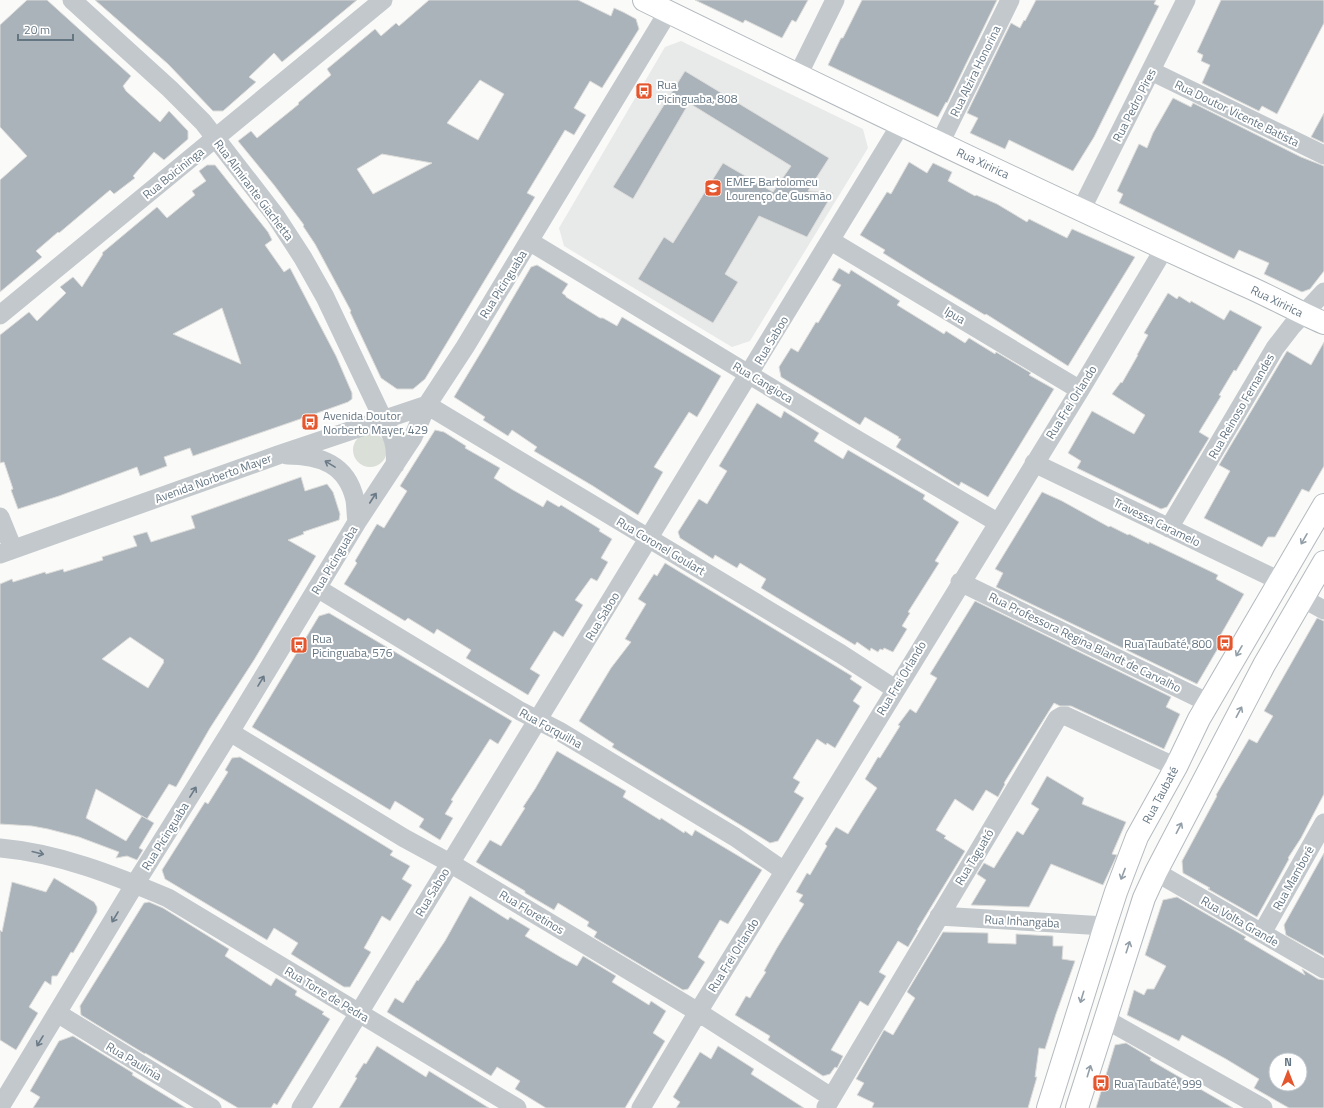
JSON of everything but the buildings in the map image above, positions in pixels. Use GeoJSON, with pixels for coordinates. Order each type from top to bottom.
{"type":"FeatureCollection","features":[{"type":"Feature","properties":{"kind":"main road","name":"Rua Xiririca"},"geometry":{"type":"LineString","coordinates":[[644,0],[1081,210],[1324,323]]}},
{"type":"Feature","properties":{"kind":"main road","name":"Rua Taubaté"},"geometry":{"type":"LineString","coordinates":[[1048,1108],[1116,892],[1138,838],[1176,767],[1199,719],[1324,505]]}},
{"type":"Feature","properties":{"kind":"main road"},"geometry":{"type":"LineString","coordinates":[[1077,1108],[1144,898],[1156,872],[1264,665],[1324,562]]}},
{"type":"Feature","properties":{"kind":"street","name":"Rua Almirante Giachetta"},"geometry":{"type":"LineString","coordinates":[[72,0],[170,89],[203,122],[275,215],[303,258],[325,297],[393,437],[396,452],[395,465]]}},
{"type":"Feature","properties":{"kind":"street","name":"Rua Boicininga"},"geometry":{"type":"LineString","coordinates":[[0,315],[383,0]]}},
{"type":"Feature","properties":{"kind":"street"},"geometry":{"type":"LineString","coordinates":[[798,75],[835,0]]}},
{"type":"Feature","properties":{"kind":"street","name":"Rua Alzira Honorina"},"geometry":{"type":"LineString","coordinates":[[940,143],[1010,0]]}},
{"type":"Feature","properties":{"kind":"street","name":"Rua Pedro Pires"},"geometry":{"type":"LineString","coordinates":[[1081,210],[1186,0]]}},
{"type":"Feature","properties":{"kind":"street","name":"Rua Picinguaba"},"geometry":{"type":"LineString","coordinates":[[0,1108],[135,884],[230,732],[357,522],[413,437],[427,405],[465,347],[668,12]]}},
{"type":"Feature","properties":{"kind":"street","name":"Rua Doutor Vicente Batista"},"geometry":{"type":"LineString","coordinates":[[1151,72],[1324,155]]}},
{"type":"Feature","properties":{"kind":"street","name":"Rua Saboo"},"geometry":{"type":"LineString","coordinates":[[302,1108],[901,124]]}},
{"type":"Feature","properties":{"kind":"street","name":"Rua Cangioca"},"geometry":{"type":"LineString","coordinates":[[529,241],[997,522]]}},
{"type":"Feature","properties":{"kind":"street","name":"Ipua"},"geometry":{"type":"LineString","coordinates":[[831,241],[1080,390]]}},
{"type":"Feature","properties":{"kind":"street","name":"Rua Frei Orlando"},"geometry":{"type":"LineString","coordinates":[[641,1108],[960,582],[1080,390],[1164,249]]}},
{"type":"Feature","properties":{"kind":"street","name":"Rua Reinoso Fernandes"},"geometry":{"type":"LineString","coordinates":[[1169,528],[1275,348],[1292,326],[1324,292]]}},
{"type":"Feature","properties":{"kind":"street","name":"Avenida Norberto Mayer"},"geometry":{"type":"LineString","coordinates":[[7,551],[278,455],[427,405]]}},
{"type":"Feature","properties":{"kind":"street","name":"Rua Coronel Goulart"},"geometry":{"type":"LineString","coordinates":[[427,405],[841,654],[895,689]]}},
{"type":"Feature","properties":{"kind":"street"},"geometry":{"type":"LineString","coordinates":[[278,455],[310,456],[322,459],[341,471],[352,491],[355,500],[357,522]]}},
{"type":"Feature","properties":{"kind":"street","name":"Travessa Caramelo"},"geometry":{"type":"LineString","coordinates":[[1034,463],[1280,581]]}},
{"type":"Feature","properties":{"kind":"street"},"geometry":{"type":"LineString","coordinates":[[0,517],[7,551]]}},
{"type":"Feature","properties":{"kind":"street","name":"Rua Professora Regina Blandt de Carvalho"},"geometry":{"type":"LineString","coordinates":[[960,582],[1209,703]]}},
{"type":"Feature","properties":{"kind":"street","name":"Rua Forquilha"},"geometry":{"type":"LineString","coordinates":[[317,588],[520,711],[566,736],[735,838],[784,871]]}},
{"type":"Feature","properties":{"kind":"street"},"geometry":{"type":"LineString","coordinates":[[1302,598],[1324,610]]}},
{"type":"Feature","properties":{"kind":"street","name":"Rua Taguató"},"geometry":{"type":"LineString","coordinates":[[828,1102],[1057,719],[1066,716],[1176,767]]}},
{"type":"Feature","properties":{"kind":"street","name":"Rua Floretinos"},"geometry":{"type":"LineString","coordinates":[[230,732],[404,838],[450,863],[698,1012],[828,1102]]}},
{"type":"Feature","properties":{"kind":"street","name":"Rua Mamboré"},"geometry":{"type":"LineString","coordinates":[[1262,934],[1324,823]]}},
{"type":"Feature","properties":{"kind":"street","name":"Rua Torre de Pedra"},"geometry":{"type":"LineString","coordinates":[[0,848],[26,850],[69,861],[135,884],[168,898],[517,1108]]}},
{"type":"Feature","properties":{"kind":"street","name":"Rua Volta Grande"},"geometry":{"type":"LineString","coordinates":[[1156,872],[1324,969]]}},
{"type":"Feature","properties":{"kind":"street","name":"Rua Inhangaba"},"geometry":{"type":"LineString","coordinates":[[939,916],[1105,926]]}},
{"type":"Feature","properties":{"kind":"street","name":"Rua Paulínia"},"geometry":{"type":"LineString","coordinates":[[57,1013],[212,1108]]}},
{"type":"Feature","properties":{"kind":"street"},"geometry":{"type":"LineString","coordinates":[[1105,1020],[1263,1108]]}},
{"type":"Feature","properties":{"kind":"shaded area","name":"EMEF Bartolomeu Lourenço de Gusmão"},"geometry":{"type":"Polygon","coordinates":[[[681,41],[863,129],[868,148],[750,341],[732,347],[564,246],[559,228],[665,47],[681,41]]]}},
{"type":"Feature","properties":{"kind":"shaded area"},"geometry":{"type":"Polygon","coordinates":[[[367,433],[373,433],[377,434],[384,440],[387,450],[386,457],[380,464],[373,467],[367,467],[363,466],[356,460],[353,453],[353,447],[354,443],[360,436],[367,433]]]}},
{"type":"Feature","properties":{"kind":"place","name":"Rua Picinguaba, 808"},"geometry":{"type":"Point","coordinates":[644,91]}},
{"type":"Feature","properties":{"kind":"place","name":"EMEF Bartolomeu Lourenço de Gusmão"},"geometry":{"type":"Point","coordinates":[713,188]}},
{"type":"Feature","properties":{"kind":"place","name":"Avenida Doutor Norberto Mayer, 429"},"geometry":{"type":"Point","coordinates":[310,422]}},
{"type":"Feature","properties":{"kind":"place","name":"Rua Taubaté, 800"},"geometry":{"type":"Point","coordinates":[1225,643]}},
{"type":"Feature","properties":{"kind":"place","name":"Rua Picinguaba, 576"},"geometry":{"type":"Point","coordinates":[299,645]}},
{"type":"Feature","properties":{"kind":"place","name":"Rua Taubaté, 999"},"geometry":{"type":"Point","coordinates":[1101,1083]}}]}
